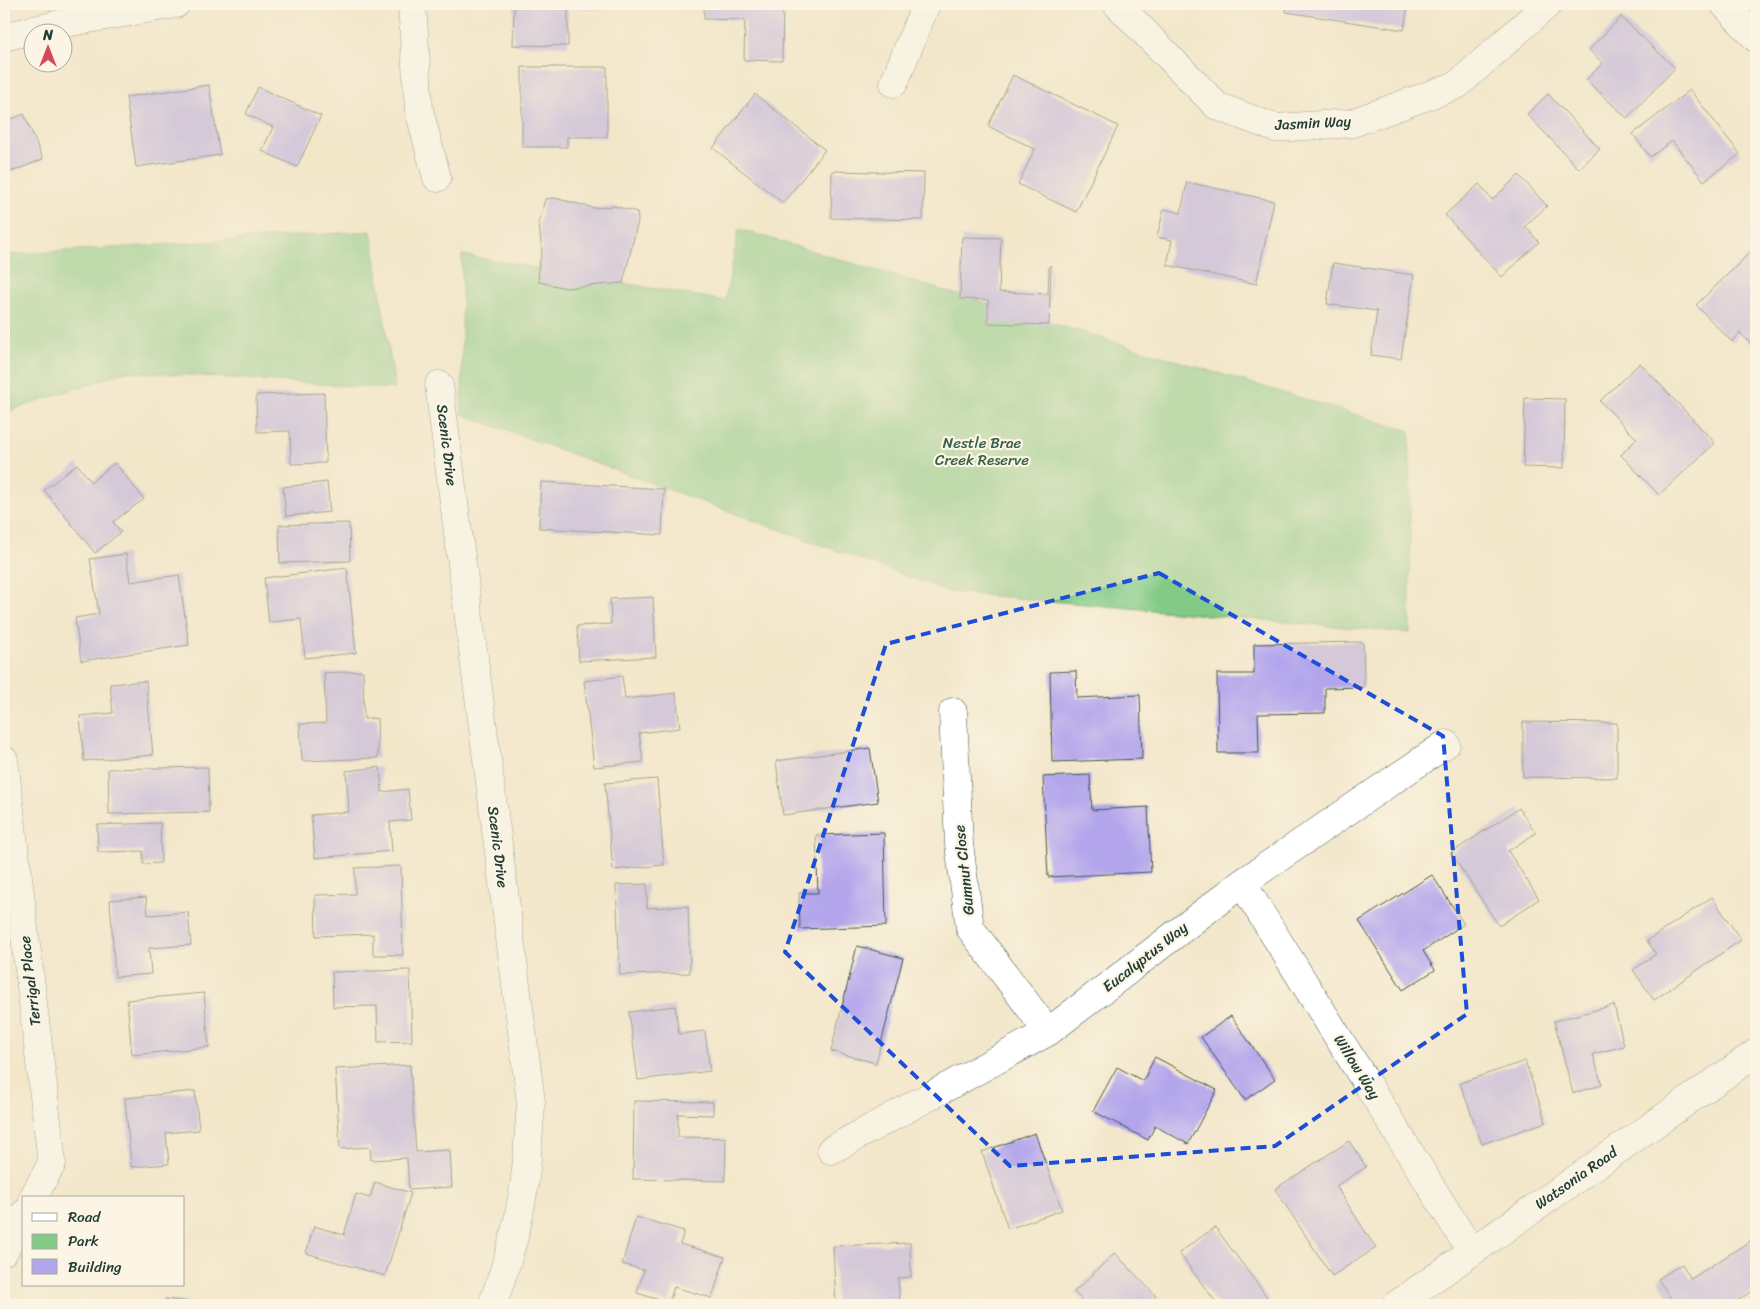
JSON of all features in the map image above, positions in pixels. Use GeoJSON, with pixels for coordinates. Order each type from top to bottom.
{"type":"FeatureCollection","features":[{"type":"Feature","properties":{"kind":"street"},"geometry":{"type":"LineString","coordinates":[[4,37],[59,24],[176,4]]}},
{"type":"Feature","properties":{"kind":"street"},"geometry":{"type":"LineString","coordinates":[[412,4],[419,110],[437,178]]}},
{"type":"Feature","properties":{"kind":"street"},"geometry":{"type":"LineString","coordinates":[[894,82],[926,4]]}},
{"type":"Feature","properties":{"kind":"street","name":"Jasmin Way"},"geometry":{"type":"LineString","coordinates":[[1117,4],[1217,106],[1274,128],[1352,123],[1457,85],[1548,4]]}},
{"type":"Feature","properties":{"kind":"street"},"geometry":{"type":"LineString","coordinates":[[1724,4],[1756,38]]}},
{"type":"Feature","properties":{"kind":"street","name":"Scenic Drive"},"geometry":{"type":"LineString","coordinates":[[439,385],[531,1102],[525,1180],[502,1278],[492,1305]]}},
{"type":"Feature","properties":{"kind":"street","name":"Gumnut Close"},"geometry":{"type":"LineString","coordinates":[[953,712],[959,844],[970,928],[1048,1032]]}},
{"type":"Feature","properties":{"kind":"street","name":"Eucalyptus Way"},"geometry":{"type":"LineString","coordinates":[[831,1150],[1048,1032],[1242,883],[1446,744]]}},
{"type":"Feature","properties":{"kind":"street","name":"Terrigal Place"},"geometry":{"type":"LineString","coordinates":[[4,760],[8,838],[52,1163],[34,1196]]}},
{"type":"Feature","properties":{"kind":"street","name":"Willow Way"},"geometry":{"type":"LineString","coordinates":[[1242,883],[1471,1252]]}},
{"type":"Feature","properties":{"kind":"street","name":"Watsonia Road"},"geometry":{"type":"LineString","coordinates":[[1396,1305],[1756,1053]]}},
{"type":"Feature","properties":{"kind":"street"},"geometry":{"type":"LineString","coordinates":[[4,1251],[22,1218]]}},
{"type":"Feature","properties":{"kind":"highlighted area"},"geometry":{"type":"Polygon","coordinates":[[[1159,573],[1443,736],[1467,1014],[1275,1146],[1010,1166],[785,952],[886,644],[1159,573]]]}},
{"type":"Feature","properties":{"kind":"green space","name":"Nestle Brae Creek Reserve"},"geometry":{"type":"Polygon","coordinates":[[[739,229],[1410,431],[1410,633],[950,592],[462,414],[462,255],[725,301],[739,229]]]}},
{"type":"Feature","properties":{"kind":"green space"},"geometry":{"type":"Polygon","coordinates":[[[371,231],[395,389],[126,371],[4,413],[4,255],[371,231]]]}},
{"type":"Feature","properties":{"kind":"building"},"geometry":{"type":"Polygon","coordinates":[[[514,4],[603,4],[603,9],[568,8],[568,46],[513,45],[514,4]]]}},
{"type":"Feature","properties":{"kind":"building"},"geometry":{"type":"Polygon","coordinates":[[[704,4],[783,4],[782,61],[744,60],[745,20],[704,19],[704,4]]]}},
{"type":"Feature","properties":{"kind":"building"},"geometry":{"type":"Polygon","coordinates":[[[1287,4],[1408,4],[1404,30],[1286,12],[1287,4]]]}},
{"type":"Feature","properties":{"kind":"building"},"geometry":{"type":"Polygon","coordinates":[[[1621,17],[1675,68],[1627,118],[1586,80],[1603,63],[1589,50],[1621,17]]]}},
{"type":"Feature","properties":{"kind":"building"},"geometry":{"type":"Polygon","coordinates":[[[522,67],[607,67],[607,137],[567,137],[567,147],[522,147],[522,67]]]}},
{"type":"Feature","properties":{"kind":"building"},"geometry":{"type":"Polygon","coordinates":[[[1013,75],[1118,126],[1076,212],[1018,184],[1035,149],[988,126],[1013,75]]]}},
{"type":"Feature","properties":{"kind":"building"},"geometry":{"type":"Polygon","coordinates":[[[209,85],[220,155],[136,167],[126,97],[209,85]]]}},
{"type":"Feature","properties":{"kind":"building"},"geometry":{"type":"Polygon","coordinates":[[[258,87],[321,116],[297,167],[262,151],[273,127],[246,114],[258,87]]]}},
{"type":"Feature","properties":{"kind":"building"},"geometry":{"type":"Polygon","coordinates":[[[1690,90],[1740,154],[1704,181],[1672,141],[1650,157],[1633,134],[1690,90]]]}},
{"type":"Feature","properties":{"kind":"building"},"geometry":{"type":"Polygon","coordinates":[[[755,94],[825,150],[783,203],[713,148],[755,94]]]}},
{"type":"Feature","properties":{"kind":"building"},"geometry":{"type":"Polygon","coordinates":[[[1548,94],[1600,149],[1579,169],[1527,114],[1548,94]]]}},
{"type":"Feature","properties":{"kind":"building"},"geometry":{"type":"Polygon","coordinates":[[[24,114],[43,159],[4,175],[4,122],[24,114]]]}},
{"type":"Feature","properties":{"kind":"building"},"geometry":{"type":"Polygon","coordinates":[[[832,171],[924,173],[923,220],[831,218],[832,171]]]}},
{"type":"Feature","properties":{"kind":"building"},"geometry":{"type":"Polygon","coordinates":[[[1519,175],[1547,206],[1525,226],[1539,242],[1502,277],[1445,215],[1479,184],[1492,200],[1519,175]]]}},
{"type":"Feature","properties":{"kind":"building"},"geometry":{"type":"Polygon","coordinates":[[[1187,182],[1274,201],[1256,284],[1167,265],[1172,240],[1157,237],[1164,209],[1181,213],[1187,182]]]}},
{"type":"Feature","properties":{"kind":"building"},"geometry":{"type":"Polygon","coordinates":[[[554,198],[594,208],[614,206],[637,212],[638,221],[623,283],[566,288],[539,282],[538,268],[542,252],[539,224],[545,199],[554,198]]]}},
{"type":"Feature","properties":{"kind":"building"},"geometry":{"type":"Polygon","coordinates":[[[962,237],[1001,238],[999,292],[1048,294],[1049,266],[1051,266],[1049,325],[988,323],[988,300],[960,299],[962,237]]]}},
{"type":"Feature","properties":{"kind":"building"},"geometry":{"type":"Polygon","coordinates":[[[1756,247],[1756,349],[1740,333],[1732,342],[1696,305],[1756,247]]]}},
{"type":"Feature","properties":{"kind":"building"},"geometry":{"type":"Polygon","coordinates":[[[1333,263],[1414,275],[1401,359],[1371,355],[1377,311],[1327,304],[1333,263]]]}},
{"type":"Feature","properties":{"kind":"building"},"geometry":{"type":"Polygon","coordinates":[[[1640,363],[1715,443],[1659,495],[1621,455],[1637,439],[1600,401],[1640,363]]]}},
{"type":"Feature","properties":{"kind":"building"},"geometry":{"type":"Polygon","coordinates":[[[324,393],[326,463],[291,464],[290,431],[257,432],[256,395],[324,393]]]}},
{"type":"Feature","properties":{"kind":"building"},"geometry":{"type":"Polygon","coordinates":[[[1525,398],[1565,399],[1564,468],[1523,467],[1525,398]]]}},
{"type":"Feature","properties":{"kind":"building"},"geometry":{"type":"Polygon","coordinates":[[[115,463],[144,499],[113,522],[121,532],[95,553],[44,490],[77,464],[91,482],[115,463]]]}},
{"type":"Feature","properties":{"kind":"building"},"geometry":{"type":"Polygon","coordinates":[[[327,482],[330,512],[286,516],[283,487],[327,482]]]}},
{"type":"Feature","properties":{"kind":"building"},"geometry":{"type":"Polygon","coordinates":[[[541,482],[664,489],[662,535],[539,528],[541,482]]]}},
{"type":"Feature","properties":{"kind":"building"},"geometry":{"type":"Polygon","coordinates":[[[349,523],[350,561],[280,563],[279,525],[349,523]]]}},
{"type":"Feature","properties":{"kind":"building"},"geometry":{"type":"Polygon","coordinates":[[[126,554],[130,582],[179,575],[189,645],[81,661],[75,618],[99,614],[90,559],[126,554]]]}},
{"type":"Feature","properties":{"kind":"building"},"geometry":{"type":"Polygon","coordinates":[[[347,568],[356,653],[305,658],[301,619],[269,622],[264,578],[347,568]]]}},
{"type":"Feature","properties":{"kind":"building"},"geometry":{"type":"Polygon","coordinates":[[[653,597],[656,657],[579,661],[577,626],[611,624],[610,599],[653,597]]]}},
{"type":"Feature","properties":{"kind":"building"},"geometry":{"type":"Polygon","coordinates":[[[1363,642],[1364,687],[1325,688],[1325,713],[1258,714],[1259,753],[1218,753],[1217,674],[1254,674],[1254,644],[1363,642]]]}},
{"type":"Feature","properties":{"kind":"building"},"geometry":{"type":"Polygon","coordinates":[[[363,671],[364,719],[377,718],[378,758],[302,761],[300,724],[326,723],[324,673],[363,671]]]}},
{"type":"Feature","properties":{"kind":"building"},"geometry":{"type":"Polygon","coordinates":[[[1076,671],[1077,698],[1140,695],[1142,759],[1052,762],[1050,672],[1076,671]]]}},
{"type":"Feature","properties":{"kind":"building"},"geometry":{"type":"Polygon","coordinates":[[[622,676],[625,699],[676,693],[680,728],[639,733],[643,762],[594,767],[584,681],[622,676]]]}},
{"type":"Feature","properties":{"kind":"building"},"geometry":{"type":"Polygon","coordinates":[[[146,681],[153,755],[84,761],[80,716],[113,713],[110,684],[146,681]]]}},
{"type":"Feature","properties":{"kind":"building"},"geometry":{"type":"Polygon","coordinates":[[[1523,722],[1617,723],[1617,778],[1523,777],[1523,722]]]}},
{"type":"Feature","properties":{"kind":"building"},"geometry":{"type":"Polygon","coordinates":[[[870,748],[878,802],[783,815],[776,761],[870,748]]]}},
{"type":"Feature","properties":{"kind":"building"},"geometry":{"type":"Polygon","coordinates":[[[208,767],[209,812],[109,814],[108,769],[208,767]]]}},
{"type":"Feature","properties":{"kind":"building"},"geometry":{"type":"Polygon","coordinates":[[[380,767],[382,792],[408,789],[411,820],[390,822],[392,851],[315,858],[311,815],[349,812],[346,771],[380,767]]]}},
{"type":"Feature","properties":{"kind":"building"},"geometry":{"type":"Polygon","coordinates":[[[1090,775],[1092,810],[1148,807],[1151,872],[1048,877],[1043,777],[1090,775]]]}},
{"type":"Feature","properties":{"kind":"building"},"geometry":{"type":"Polygon","coordinates":[[[657,779],[664,865],[613,870],[605,783],[657,779]]]}},
{"type":"Feature","properties":{"kind":"building"},"geometry":{"type":"Polygon","coordinates":[[[1519,808],[1536,833],[1508,851],[1539,899],[1499,926],[1451,853],[1519,808]]]}},
{"type":"Feature","properties":{"kind":"building"},"geometry":{"type":"Polygon","coordinates":[[[160,823],[161,863],[143,864],[143,851],[98,852],[97,825],[160,823]]]}},
{"type":"Feature","properties":{"kind":"building"},"geometry":{"type":"Polygon","coordinates":[[[884,833],[886,926],[800,929],[799,893],[818,893],[816,835],[884,833]]]}},
{"type":"Feature","properties":{"kind":"building"},"geometry":{"type":"Polygon","coordinates":[[[401,866],[403,955],[373,955],[373,934],[316,936],[315,895],[355,894],[355,868],[401,866]]]}},
{"type":"Feature","properties":{"kind":"building"},"geometry":{"type":"Polygon","coordinates":[[[1432,875],[1464,924],[1423,951],[1435,970],[1403,990],[1359,921],[1432,875]]]}},
{"type":"Feature","properties":{"kind":"building"},"geometry":{"type":"Polygon","coordinates":[[[647,884],[647,908],[688,906],[690,973],[620,975],[616,885],[647,884]]]}},
{"type":"Feature","properties":{"kind":"building"},"geometry":{"type":"Polygon","coordinates":[[[146,897],[148,915],[188,912],[191,945],[149,948],[151,974],[115,977],[110,900],[146,897]]]}},
{"type":"Feature","properties":{"kind":"building"},"geometry":{"type":"Polygon","coordinates":[[[1712,897],[1741,940],[1654,1000],[1633,970],[1656,954],[1647,941],[1712,897]]]}},
{"type":"Feature","properties":{"kind":"building"},"geometry":{"type":"Polygon","coordinates":[[[857,946],[903,958],[876,1063],[831,1051],[857,946]]]}},
{"type":"Feature","properties":{"kind":"building"},"geometry":{"type":"Polygon","coordinates":[[[410,970],[412,1041],[378,1042],[377,1006],[333,1007],[332,972],[410,970]]]}},
{"type":"Feature","properties":{"kind":"building"},"geometry":{"type":"Polygon","coordinates":[[[204,993],[209,1047],[132,1055],[127,1000],[204,993]]]}},
{"type":"Feature","properties":{"kind":"building"},"geometry":{"type":"Polygon","coordinates":[[[1614,1005],[1624,1046],[1593,1054],[1602,1085],[1573,1093],[1554,1021],[1614,1005]]]}},
{"type":"Feature","properties":{"kind":"building"},"geometry":{"type":"Polygon","coordinates":[[[675,1006],[679,1034],[705,1031],[710,1071],[638,1080],[629,1012],[675,1006]]]}},
{"type":"Feature","properties":{"kind":"building"},"geometry":{"type":"Polygon","coordinates":[[[1231,1016],[1275,1079],[1245,1100],[1201,1037],[1231,1016]]]}},
{"type":"Feature","properties":{"kind":"building"},"geometry":{"type":"Polygon","coordinates":[[[1155,1057],[1217,1090],[1188,1144],[1155,1126],[1148,1140],[1093,1111],[1117,1067],[1143,1081],[1155,1057]]]}},
{"type":"Feature","properties":{"kind":"building"},"geometry":{"type":"Polygon","coordinates":[[[1525,1061],[1546,1122],[1482,1144],[1460,1083],[1525,1061]]]}},
{"type":"Feature","properties":{"kind":"building"},"geometry":{"type":"Polygon","coordinates":[[[410,1065],[416,1152],[450,1150],[452,1187],[409,1190],[407,1158],[371,1160],[370,1147],[340,1149],[335,1069],[410,1065]]]}},
{"type":"Feature","properties":{"kind":"building"},"geometry":{"type":"Polygon","coordinates":[[[195,1091],[199,1130],[166,1133],[169,1164],[131,1167],[125,1098],[195,1091]]]}},
{"type":"Feature","properties":{"kind":"building"},"geometry":{"type":"Polygon","coordinates":[[[634,1101],[713,1102],[713,1115],[678,1114],[678,1137],[726,1138],[725,1181],[633,1179],[634,1101]]]}},
{"type":"Feature","properties":{"kind":"building"},"geometry":{"type":"Polygon","coordinates":[[[1035,1133],[1062,1210],[1008,1229],[982,1152],[1035,1133]]]}},
{"type":"Feature","properties":{"kind":"building"},"geometry":{"type":"Polygon","coordinates":[[[1349,1141],[1366,1167],[1336,1186],[1376,1248],[1332,1276],[1275,1189],[1349,1141]]]}},
{"type":"Feature","properties":{"kind":"building"},"geometry":{"type":"Polygon","coordinates":[[[375,1182],[411,1193],[385,1276],[306,1253],[314,1226],[344,1235],[356,1194],[370,1198],[375,1182]]]}},
{"type":"Feature","properties":{"kind":"building"},"geometry":{"type":"Polygon","coordinates":[[[636,1217],[684,1231],[680,1244],[725,1257],[712,1298],[674,1287],[669,1303],[637,1293],[644,1270],[622,1264],[636,1217]]]}},
{"type":"Feature","properties":{"kind":"building"},"geometry":{"type":"Polygon","coordinates":[[[1215,1227],[1270,1301],[1264,1305],[1218,1305],[1179,1253],[1215,1227]]]}},
{"type":"Feature","properties":{"kind":"building"},"geometry":{"type":"Polygon","coordinates":[[[1753,1239],[1756,1244],[1756,1289],[1731,1305],[1675,1305],[1658,1279],[1682,1264],[1691,1279],[1753,1239]]]}},
{"type":"Feature","properties":{"kind":"building"},"geometry":{"type":"Polygon","coordinates":[[[910,1243],[911,1277],[898,1278],[900,1305],[836,1305],[833,1246],[910,1243]]]}},
{"type":"Feature","properties":{"kind":"building"},"geometry":{"type":"Polygon","coordinates":[[[1115,1253],[1156,1296],[1147,1305],[1087,1305],[1074,1292],[1115,1253]]]}},
{"type":"Feature","properties":{"kind":"building"},"geometry":{"type":"Polygon","coordinates":[[[165,1299],[198,1303],[198,1305],[165,1305],[165,1299]]]}}]}
